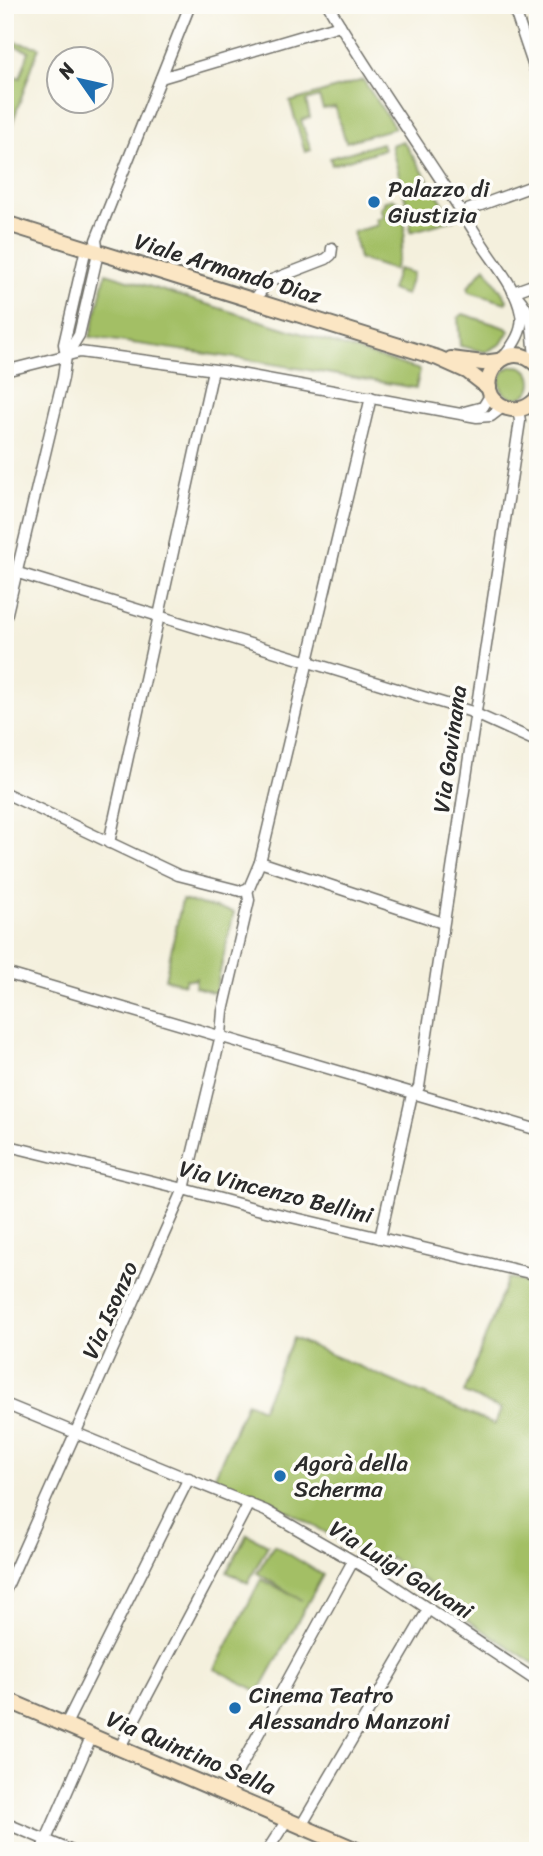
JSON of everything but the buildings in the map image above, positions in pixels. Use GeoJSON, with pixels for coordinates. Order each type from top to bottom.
{"type":"FeatureCollection","features":[{"type":"Feature","properties":{"kind":"main road","name":"Viale Armando Diaz"},"geometry":{"type":"LineString","coordinates":[[5,223],[438,358],[467,371],[490,391],[528,405]]}},
{"type":"Feature","properties":{"kind":"main road","name":"Viale Armando Diaz"},"geometry":{"type":"LineString","coordinates":[[438,358],[483,363],[519,355],[538,365]]}},
{"type":"Feature","properties":{"kind":"main road"},"geometry":{"type":"LineString","coordinates":[[490,391],[490,373],[501,359]]}},
{"type":"Feature","properties":{"kind":"main road","name":"Via Quintino Sella"},"geometry":{"type":"LineString","coordinates":[[5,1699],[359,1851]]}},
{"type":"Feature","properties":{"kind":"street"},"geometry":{"type":"LineString","coordinates":[[5,621],[66,356],[79,335],[92,251],[190,5]]}},
{"type":"Feature","properties":{"kind":"street"},"geometry":{"type":"LineString","coordinates":[[328,5],[513,292],[535,320],[533,350],[538,365]]}},
{"type":"Feature","properties":{"kind":"street"},"geometry":{"type":"LineString","coordinates":[[513,5],[538,79]]}},
{"type":"Feature","properties":{"kind":"street"},"geometry":{"type":"LineString","coordinates":[[161,78],[340,25]]}},
{"type":"Feature","properties":{"kind":"street"},"geometry":{"type":"LineString","coordinates":[[462,212],[538,184]]}},
{"type":"Feature","properties":{"kind":"street"},"geometry":{"type":"LineString","coordinates":[[254,300],[269,281],[326,259],[331,255],[332,248]]}},
{"type":"Feature","properties":{"kind":"street"},"geometry":{"type":"LineString","coordinates":[[513,292],[538,283]]}},
{"type":"Feature","properties":{"kind":"street"},"geometry":{"type":"LineString","coordinates":[[501,359],[518,337],[521,323],[520,310],[513,292]]}},
{"type":"Feature","properties":{"kind":"street"},"geometry":{"type":"LineString","coordinates":[[5,371],[80,352],[213,370],[485,418],[528,405]]}},
{"type":"Feature","properties":{"kind":"street"},"geometry":{"type":"LineString","coordinates":[[109,843],[213,370]]}},
{"type":"Feature","properties":{"kind":"street"},"geometry":{"type":"LineString","coordinates":[[460,412],[479,410],[486,404],[490,391]]}},
{"type":"Feature","properties":{"kind":"street","name":"Via Isonzo"},"geometry":{"type":"LineString","coordinates":[[5,1591],[184,1189],[221,1035],[223,1011],[249,900],[247,890],[260,862],[371,397]]}},
{"type":"Feature","properties":{"kind":"street","name":"Via Gavinana"},"geometry":{"type":"LineString","coordinates":[[380,1238],[411,1099],[419,1087],[520,421],[528,405]]}},
{"type":"Feature","properties":{"kind":"street"},"geometry":{"type":"LineString","coordinates":[[5,569],[474,714],[538,742]]}},
{"type":"Feature","properties":{"kind":"street"},"geometry":{"type":"LineString","coordinates":[[5,793],[178,875],[240,891],[247,890]]}},
{"type":"Feature","properties":{"kind":"street"},"geometry":{"type":"LineString","coordinates":[[260,862],[443,923]]}},
{"type":"Feature","properties":{"kind":"street"},"geometry":{"type":"LineString","coordinates":[[5,973],[538,1130]]}},
{"type":"Feature","properties":{"kind":"street","name":"Via Vincenzo Bellini"},"geometry":{"type":"LineString","coordinates":[[5,1145],[257,1209],[538,1275]]}},
{"type":"Feature","properties":{"kind":"street","name":"Via Luigi Galvani"},"geometry":{"type":"LineString","coordinates":[[5,1404],[249,1503],[353,1561],[429,1608],[538,1682]]}},
{"type":"Feature","properties":{"kind":"street"},"geometry":{"type":"LineString","coordinates":[[66,1724],[189,1478]]}},
{"type":"Feature","properties":{"kind":"street"},"geometry":{"type":"LineString","coordinates":[[120,1748],[249,1503]]}},
{"type":"Feature","properties":{"kind":"street"},"geometry":{"type":"LineString","coordinates":[[226,1793],[353,1561]]}},
{"type":"Feature","properties":{"kind":"street"},"geometry":{"type":"LineString","coordinates":[[267,1851],[294,1823],[429,1608]]}},
{"type":"Feature","properties":{"kind":"street"},"geometry":{"type":"LineString","coordinates":[[41,1851],[92,1735]]}},
{"type":"Feature","properties":{"kind":"street"},"geometry":{"type":"LineString","coordinates":[[5,1823],[72,1851]]}},
{"type":"Feature","properties":{"kind":"green space"},"geometry":{"type":"Polygon","coordinates":[[[5,40],[39,47],[6,141],[5,73],[20,78],[29,51],[5,43],[5,40]]]}},
{"type":"Feature","properties":{"kind":"green space"},"geometry":{"type":"Polygon","coordinates":[[[363,80],[395,128],[346,142],[335,107],[323,109],[319,97],[306,101],[310,117],[301,120],[311,150],[305,152],[290,102],[363,80]]]}},
{"type":"Feature","properties":{"kind":"green space"},"geometry":{"type":"Polygon","coordinates":[[[403,141],[454,220],[410,232],[411,220],[391,145],[403,141]]]}},
{"type":"Feature","properties":{"kind":"green space"},"geometry":{"type":"Polygon","coordinates":[[[382,143],[384,149],[332,165],[330,158],[382,143]]]}},
{"type":"Feature","properties":{"kind":"green space"},"geometry":{"type":"Polygon","coordinates":[[[392,199],[401,203],[405,222],[404,237],[394,270],[359,259],[353,232],[378,225],[376,219],[383,217],[380,207],[384,205],[383,202],[392,199]]]}},
{"type":"Feature","properties":{"kind":"green space"},"geometry":{"type":"Polygon","coordinates":[[[485,267],[507,300],[506,303],[469,292],[468,287],[485,267]]]}},
{"type":"Feature","properties":{"kind":"green space"},"geometry":{"type":"Polygon","coordinates":[[[398,269],[413,273],[406,295],[391,290],[398,269]]]}},
{"type":"Feature","properties":{"kind":"green space"},"geometry":{"type":"Polygon","coordinates":[[[106,273],[420,370],[416,388],[90,337],[106,273]]]}},
{"type":"Feature","properties":{"kind":"green space"},"geometry":{"type":"Polygon","coordinates":[[[463,314],[509,331],[501,344],[486,352],[460,346],[458,318],[463,314]]]}},
{"type":"Feature","properties":{"kind":"green space"},"geometry":{"type":"Polygon","coordinates":[[[516,366],[527,371],[532,382],[527,393],[516,398],[505,393],[500,382],[505,371],[516,366]]]}},
{"type":"Feature","properties":{"kind":"green space"},"geometry":{"type":"Polygon","coordinates":[[[182,900],[234,912],[215,993],[195,987],[196,978],[186,979],[184,984],[165,979],[182,900]]]}},
{"type":"Feature","properties":{"kind":"green space"},"geometry":{"type":"Polygon","coordinates":[[[508,1278],[538,1285],[538,1666],[427,1594],[431,1585],[390,1558],[385,1566],[291,1513],[214,1478],[247,1402],[262,1409],[293,1338],[495,1425],[501,1409],[464,1393],[508,1278]]]}},
{"type":"Feature","properties":{"kind":"green space"},"geometry":{"type":"Polygon","coordinates":[[[247,1534],[268,1545],[248,1583],[227,1572],[247,1534]]]}},
{"type":"Feature","properties":{"kind":"green space"},"geometry":{"type":"Polygon","coordinates":[[[274,1545],[323,1575],[259,1692],[215,1669],[261,1579],[302,1600],[257,1573],[274,1545]]]}},
{"type":"Feature","properties":{"kind":"place","name":"Palazzo di Giustizia"},"geometry":{"type":"Point","coordinates":[374,202]}},
{"type":"Feature","properties":{"kind":"place","name":"Agorà della Scherma"},"geometry":{"type":"Point","coordinates":[280,1476]}},
{"type":"Feature","properties":{"kind":"place","name":"Cinema Teatro Alessandro Manzoni"},"geometry":{"type":"Point","coordinates":[235,1708]}}]}
